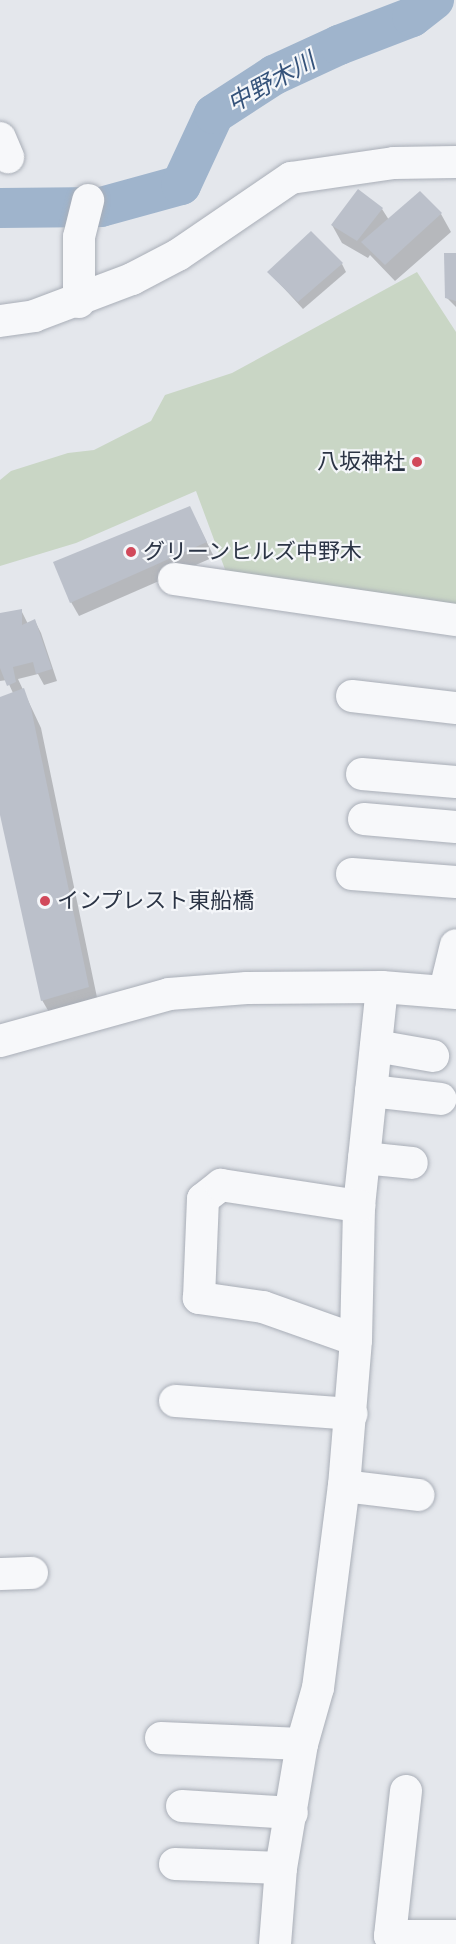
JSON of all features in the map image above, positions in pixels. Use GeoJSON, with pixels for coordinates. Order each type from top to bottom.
{"type":"FeatureCollection","features":[{"type":"Feature","properties":{"kind":"street"},"geometry":{"type":"LineString","coordinates":[[0,321],[34,316],[79,302],[177,255],[291,178],[394,163],[456,162]]}},
{"type":"Feature","properties":{"kind":"street"},"geometry":{"type":"LineString","coordinates":[[79,302],[79,237],[86,209]]}},
{"type":"Feature","properties":{"kind":"street"},"geometry":{"type":"LineString","coordinates":[[174,579],[456,620]]}},
{"type":"Feature","properties":{"kind":"street"},"geometry":{"type":"LineString","coordinates":[[352,696],[456,708]]}},
{"type":"Feature","properties":{"kind":"street"},"geometry":{"type":"LineString","coordinates":[[362,774],[456,782]]}},
{"type":"Feature","properties":{"kind":"street"},"geometry":{"type":"LineString","coordinates":[[364,819],[456,827]]}},
{"type":"Feature","properties":{"kind":"street"},"geometry":{"type":"LineString","coordinates":[[352,874],[456,882]]}},
{"type":"Feature","properties":{"kind":"street"},"geometry":{"type":"LineString","coordinates":[[0,1041],[169,994],[247,988],[382,987],[451,992],[456,945]]}},
{"type":"Feature","properties":{"kind":"street"},"geometry":{"type":"LineString","coordinates":[[275,1944],[281,1868],[302,1744],[318,1688],[344,1486],[352,1414],[356,1340],[359,1206],[382,987]]}},
{"type":"Feature","properties":{"kind":"street"},"geometry":{"type":"LineString","coordinates":[[376,1046],[434,1056]]}},
{"type":"Feature","properties":{"kind":"street"},"geometry":{"type":"LineString","coordinates":[[371,1090],[441,1099]]}},
{"type":"Feature","properties":{"kind":"street"},"geometry":{"type":"LineString","coordinates":[[364,1158],[412,1162]]}},
{"type":"Feature","properties":{"kind":"street"},"geometry":{"type":"LineString","coordinates":[[356,1340],[263,1306],[199,1298],[203,1199],[221,1185],[359,1206]]}},
{"type":"Feature","properties":{"kind":"street"},"geometry":{"type":"LineString","coordinates":[[175,1401],[352,1414]]}},
{"type":"Feature","properties":{"kind":"street"},"geometry":{"type":"LineString","coordinates":[[344,1486],[417,1495]]}},
{"type":"Feature","properties":{"kind":"street"},"geometry":{"type":"LineString","coordinates":[[0,1574],[32,1573]]}},
{"type":"Feature","properties":{"kind":"street"},"geometry":{"type":"LineString","coordinates":[[161,1738],[302,1744]]}},
{"type":"Feature","properties":{"kind":"street"},"geometry":{"type":"LineString","coordinates":[[406,1791],[390,1940],[456,1936]]}},
{"type":"Feature","properties":{"kind":"street"},"geometry":{"type":"LineString","coordinates":[[182,1806],[292,1813]]}},
{"type":"Feature","properties":{"kind":"street"},"geometry":{"type":"LineString","coordinates":[[176,1864],[281,1868]]}},
{"type":"Feature","properties":{"kind":"green space"},"geometry":{"type":"Polygon","coordinates":[[[417,272],[456,332],[456,605],[226,572],[196,491],[76,543],[0,566],[0,480],[11,471],[68,453],[94,450],[151,421],[165,395],[232,373],[417,272]]]}},
{"type":"Feature","properties":{"kind":"building"},"geometry":{"type":"Polygon","coordinates":[[[358,189],[383,208],[357,241],[331,225],[358,189]]]}},
{"type":"Feature","properties":{"kind":"building"},"geometry":{"type":"Polygon","coordinates":[[[420,191],[442,213],[385,265],[361,242],[420,191]]]}},
{"type":"Feature","properties":{"kind":"building"},"geometry":{"type":"Polygon","coordinates":[[[311,231],[343,263],[298,302],[267,272],[311,231]]]}},
{"type":"Feature","properties":{"kind":"building"},"geometry":{"type":"Polygon","coordinates":[[[444,253],[456,253],[456,301],[445,298],[444,253]]]}},
{"type":"Feature","properties":{"kind":"building","name":"グリーンヒルズ中野木"},"geometry":{"type":"Polygon","coordinates":[[[190,506],[207,542],[70,603],[53,562],[190,506]]]}},
{"type":"Feature","properties":{"kind":"building"},"geometry":{"type":"Polygon","coordinates":[[[22,609],[22,625],[35,619],[52,669],[36,674],[33,662],[13,667],[16,682],[7,686],[0,668],[0,613],[22,609]]]}},
{"type":"Feature","properties":{"kind":"building","name":"インプレスト東船橋"},"geometry":{"type":"Polygon","coordinates":[[[24,688],[31,708],[89,987],[41,1001],[0,815],[0,697],[24,688]]]}},
{"type":"Feature","properties":{"kind":"waterway","name":"中野木川"},"geometry":{"type":"LineString","coordinates":[[0,208],[101,207],[181,185],[214,114],[274,75],[339,45],[412,17],[434,0]]}},
{"type":"Feature","properties":{"kind":"place","name":"八坂神社"},"geometry":{"type":"Point","coordinates":[417,462]}},
{"type":"Feature","properties":{"kind":"place","name":"グリーンヒルズ中野木"},"geometry":{"type":"Point","coordinates":[131,552]}},
{"type":"Feature","properties":{"kind":"place","name":"インプレスト東船橋"},"geometry":{"type":"Point","coordinates":[45,901]}}]}
